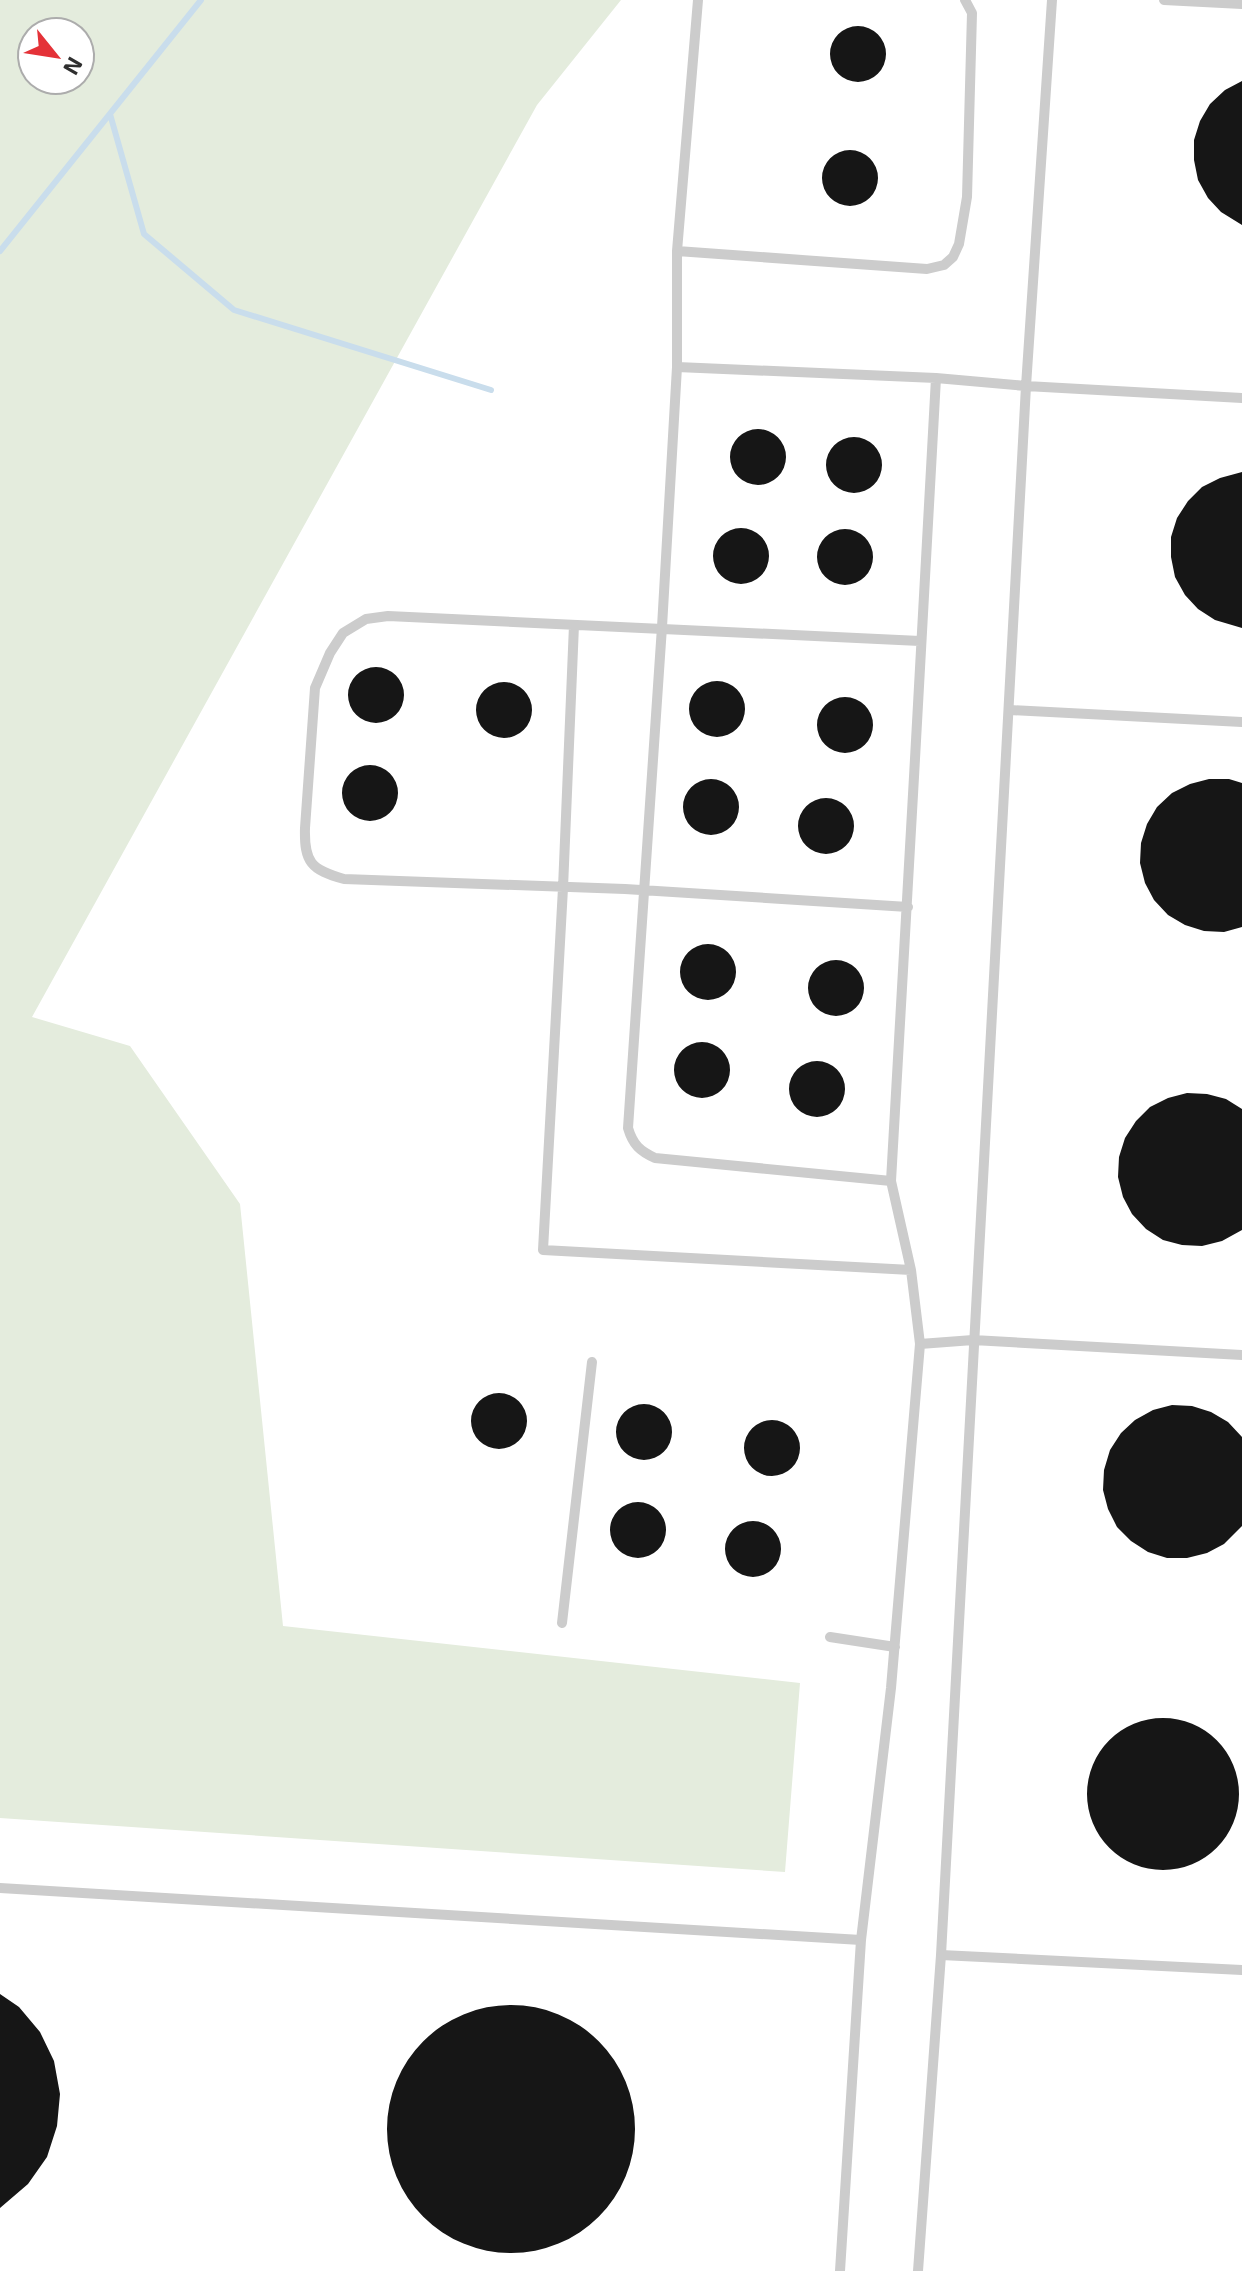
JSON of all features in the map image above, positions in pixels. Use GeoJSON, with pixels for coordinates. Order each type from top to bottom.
{"type":"FeatureCollection","features":[{"type":"Feature","properties":{"kind":"lane"},"geometry":{"type":"LineString","coordinates":[[698,0],[677,251],[677,367],[628,1128],[631,1140],[641,1151],[655,1158],[891,1181]]}},
{"type":"Feature","properties":{"kind":"lane"},"geometry":{"type":"LineString","coordinates":[[677,251],[927,269],[944,265],[953,257],[959,244],[967,197],[972,13],[965,0]]}},
{"type":"Feature","properties":{"kind":"lane"},"geometry":{"type":"LineString","coordinates":[[918,2271],[941,1955],[1026,386],[1052,0]]}},
{"type":"Feature","properties":{"kind":"lane"},"geometry":{"type":"LineString","coordinates":[[1164,0],[1242,4]]}},
{"type":"Feature","properties":{"kind":"lane"},"geometry":{"type":"LineString","coordinates":[[677,367],[936,378],[1242,398]]}},
{"type":"Feature","properties":{"kind":"lane"},"geometry":{"type":"LineString","coordinates":[[840,2271],[861,1940],[895,1647],[920,1344],[911,1270],[891,1181],[936,378]]}},
{"type":"Feature","properties":{"kind":"lane"},"geometry":{"type":"LineString","coordinates":[[908,907],[625,889],[344,879],[328,875],[313,865],[304,851],[305,828],[315,688],[330,653],[343,633],[366,619],[388,616],[920,641]]}},
{"type":"Feature","properties":{"kind":"lane"},"geometry":{"type":"LineString","coordinates":[[574,625],[543,1250],[911,1270]]}},
{"type":"Feature","properties":{"kind":"lane"},"geometry":{"type":"LineString","coordinates":[[1010,710],[1242,722]]}},
{"type":"Feature","properties":{"kind":"lane"},"geometry":{"type":"LineString","coordinates":[[920,1344],[973,1340],[1242,1355]]}},
{"type":"Feature","properties":{"kind":"lane"},"geometry":{"type":"LineString","coordinates":[[562,1623],[592,1362]]}},
{"type":"Feature","properties":{"kind":"lane"},"geometry":{"type":"LineString","coordinates":[[830,1637],[895,1647]]}},
{"type":"Feature","properties":{"kind":"lane"},"geometry":{"type":"LineString","coordinates":[[0,1888],[861,1940]]}},
{"type":"Feature","properties":{"kind":"lane"},"geometry":{"type":"LineString","coordinates":[[941,1955],[1242,1970]]}},
{"type":"Feature","properties":{"kind":"green space"},"geometry":{"type":"Polygon","coordinates":[[[0,0],[621,0],[537,105],[32,1017],[130,1046],[240,1204],[283,1626],[800,1683],[785,1872],[0,1818],[0,0]]]}},
{"type":"Feature","properties":{"kind":"building"},"geometry":{"type":"Polygon","coordinates":[[[858,26],[878,34],[886,54],[878,74],[858,82],[838,74],[830,54],[838,34],[858,26]]]}},
{"type":"Feature","properties":{"kind":"building"},"geometry":{"type":"Polygon","coordinates":[[[1242,81],[1242,225],[1221,212],[1208,198],[1198,180],[1194,140],[1210,104],[1225,90],[1242,81]]]}},
{"type":"Feature","properties":{"kind":"building"},"geometry":{"type":"Polygon","coordinates":[[[850,150],[870,158],[878,178],[870,198],[850,206],[830,198],[822,178],[830,158],[850,150]]]}},
{"type":"Feature","properties":{"kind":"building"},"geometry":{"type":"Polygon","coordinates":[[[758,429],[778,437],[786,457],[778,477],[758,485],[738,477],[730,457],[738,437],[758,429]]]}},
{"type":"Feature","properties":{"kind":"building"},"geometry":{"type":"Polygon","coordinates":[[[854,437],[874,445],[882,465],[874,485],[854,493],[834,485],[826,465],[834,445],[854,437]]]}},
{"type":"Feature","properties":{"kind":"building"},"geometry":{"type":"Polygon","coordinates":[[[1242,472],[1242,628],[1215,620],[1198,609],[1185,595],[1175,577],[1171,537],[1177,518],[1202,487],[1242,472]]]}},
{"type":"Feature","properties":{"kind":"building"},"geometry":{"type":"Polygon","coordinates":[[[741,528],[761,536],[769,556],[761,576],[741,584],[721,576],[713,556],[721,536],[741,528]]]}},
{"type":"Feature","properties":{"kind":"building"},"geometry":{"type":"Polygon","coordinates":[[[845,529],[865,537],[873,557],[865,577],[845,585],[825,577],[817,557],[825,537],[845,529]]]}},
{"type":"Feature","properties":{"kind":"building"},"geometry":{"type":"Polygon","coordinates":[[[376,667],[396,675],[404,695],[396,715],[376,723],[356,715],[348,695],[356,675],[376,667]]]}},
{"type":"Feature","properties":{"kind":"building"},"geometry":{"type":"Polygon","coordinates":[[[717,681],[737,689],[745,709],[737,729],[717,737],[697,729],[689,709],[697,689],[717,681]]]}},
{"type":"Feature","properties":{"kind":"building"},"geometry":{"type":"Polygon","coordinates":[[[504,682],[524,690],[532,710],[524,730],[504,738],[484,730],[476,710],[484,690],[504,682]]]}},
{"type":"Feature","properties":{"kind":"building"},"geometry":{"type":"Polygon","coordinates":[[[845,697],[865,705],[873,725],[865,745],[845,753],[825,745],[817,725],[825,705],[845,697]]]}},
{"type":"Feature","properties":{"kind":"building"},"geometry":{"type":"Polygon","coordinates":[[[370,765],[390,773],[398,793],[390,813],[370,821],[350,813],[342,793],[350,773],[370,765]]]}},
{"type":"Feature","properties":{"kind":"building"},"geometry":{"type":"Polygon","coordinates":[[[711,779],[731,787],[739,807],[731,827],[711,835],[691,827],[683,807],[691,787],[711,779]]]}},
{"type":"Feature","properties":{"kind":"building"},"geometry":{"type":"Polygon","coordinates":[[[1209,779],[1229,779],[1242,783],[1242,927],[1224,932],[1204,931],[1168,915],[1154,900],[1145,883],[1140,863],[1141,843],[1157,807],[1172,793],[1209,779]]]}},
{"type":"Feature","properties":{"kind":"building"},"geometry":{"type":"Polygon","coordinates":[[[826,798],[846,806],[854,826],[846,846],[826,854],[806,846],[798,826],[806,806],[826,798]]]}},
{"type":"Feature","properties":{"kind":"building"},"geometry":{"type":"Polygon","coordinates":[[[708,944],[728,952],[736,972],[728,992],[708,1000],[688,992],[680,972],[688,952],[708,944]]]}},
{"type":"Feature","properties":{"kind":"building"},"geometry":{"type":"Polygon","coordinates":[[[836,960],[856,968],[864,988],[856,1008],[836,1016],[816,1008],[808,988],[816,968],[836,960]]]}},
{"type":"Feature","properties":{"kind":"building"},"geometry":{"type":"Polygon","coordinates":[[[702,1042],[722,1050],[730,1070],[722,1090],[702,1098],[682,1090],[674,1070],[682,1050],[702,1042]]]}},
{"type":"Feature","properties":{"kind":"building"},"geometry":{"type":"Polygon","coordinates":[[[817,1061],[837,1069],[845,1089],[837,1109],[817,1117],[797,1109],[789,1089],[797,1069],[817,1061]]]}},
{"type":"Feature","properties":{"kind":"building"},"geometry":{"type":"Polygon","coordinates":[[[1187,1093],[1226,1099],[1242,1109],[1242,1230],[1222,1241],[1202,1246],[1163,1240],[1146,1229],[1132,1214],[1123,1197],[1118,1177],[1119,1157],[1125,1138],[1136,1121],[1150,1107],[1187,1093]]]}},
{"type":"Feature","properties":{"kind":"building"},"geometry":{"type":"Polygon","coordinates":[[[499,1393],[519,1401],[527,1421],[519,1441],[499,1449],[479,1441],[471,1421],[479,1401],[499,1393]]]}},
{"type":"Feature","properties":{"kind":"building"},"geometry":{"type":"Polygon","coordinates":[[[644,1404],[664,1412],[672,1432],[664,1452],[644,1460],[624,1452],[616,1432],[624,1412],[644,1404]]]}},
{"type":"Feature","properties":{"kind":"building"},"geometry":{"type":"Polygon","coordinates":[[[1172,1405],[1192,1406],[1211,1412],[1228,1422],[1242,1437],[1242,1526],[1224,1544],[1207,1553],[1187,1558],[1167,1558],[1148,1552],[1131,1541],[1117,1527],[1103,1490],[1104,1470],[1110,1450],[1121,1433],[1153,1410],[1172,1405]]]}},
{"type":"Feature","properties":{"kind":"building"},"geometry":{"type":"Polygon","coordinates":[[[772,1420],[792,1428],[800,1448],[792,1468],[772,1476],[752,1468],[744,1448],[752,1428],[772,1420]]]}},
{"type":"Feature","properties":{"kind":"building"},"geometry":{"type":"Polygon","coordinates":[[[638,1502],[658,1510],[666,1530],[658,1550],[638,1558],[618,1550],[610,1530],[618,1510],[638,1502]]]}},
{"type":"Feature","properties":{"kind":"building"},"geometry":{"type":"Polygon","coordinates":[[[753,1521],[773,1529],[781,1549],[773,1569],[753,1577],[733,1569],[725,1549],[733,1529],[753,1521]]]}},
{"type":"Feature","properties":{"kind":"building"},"geometry":{"type":"Polygon","coordinates":[[[1163,1718],[1192,1724],[1217,1740],[1233,1765],[1239,1794],[1233,1823],[1217,1848],[1192,1864],[1163,1870],[1134,1864],[1109,1848],[1093,1823],[1087,1794],[1093,1765],[1109,1740],[1134,1724],[1163,1718]]]}},
{"type":"Feature","properties":{"kind":"building"},"geometry":{"type":"Polygon","coordinates":[[[0,1994],[19,2007],[40,2032],[54,2061],[60,2094],[57,2126],[47,2157],[28,2184],[0,2208],[0,1994]]]}},
{"type":"Feature","properties":{"kind":"building"},"geometry":{"type":"Polygon","coordinates":[[[511,2005],[535,2007],[559,2014],[599,2041],[626,2081],[633,2105],[633,2153],[626,2177],[599,2217],[559,2244],[535,2251],[511,2253],[487,2251],[463,2244],[423,2217],[396,2177],[389,2153],[387,2129],[389,2105],[396,2081],[423,2041],[463,2014],[487,2007],[511,2005]]]}},
{"type":"Feature","properties":{"kind":"waterway"},"geometry":{"type":"LineString","coordinates":[[0,251],[201,0]]}},
{"type":"Feature","properties":{"kind":"waterway"},"geometry":{"type":"LineString","coordinates":[[110,114],[144,234],[234,310],[491,390]]}}]}
